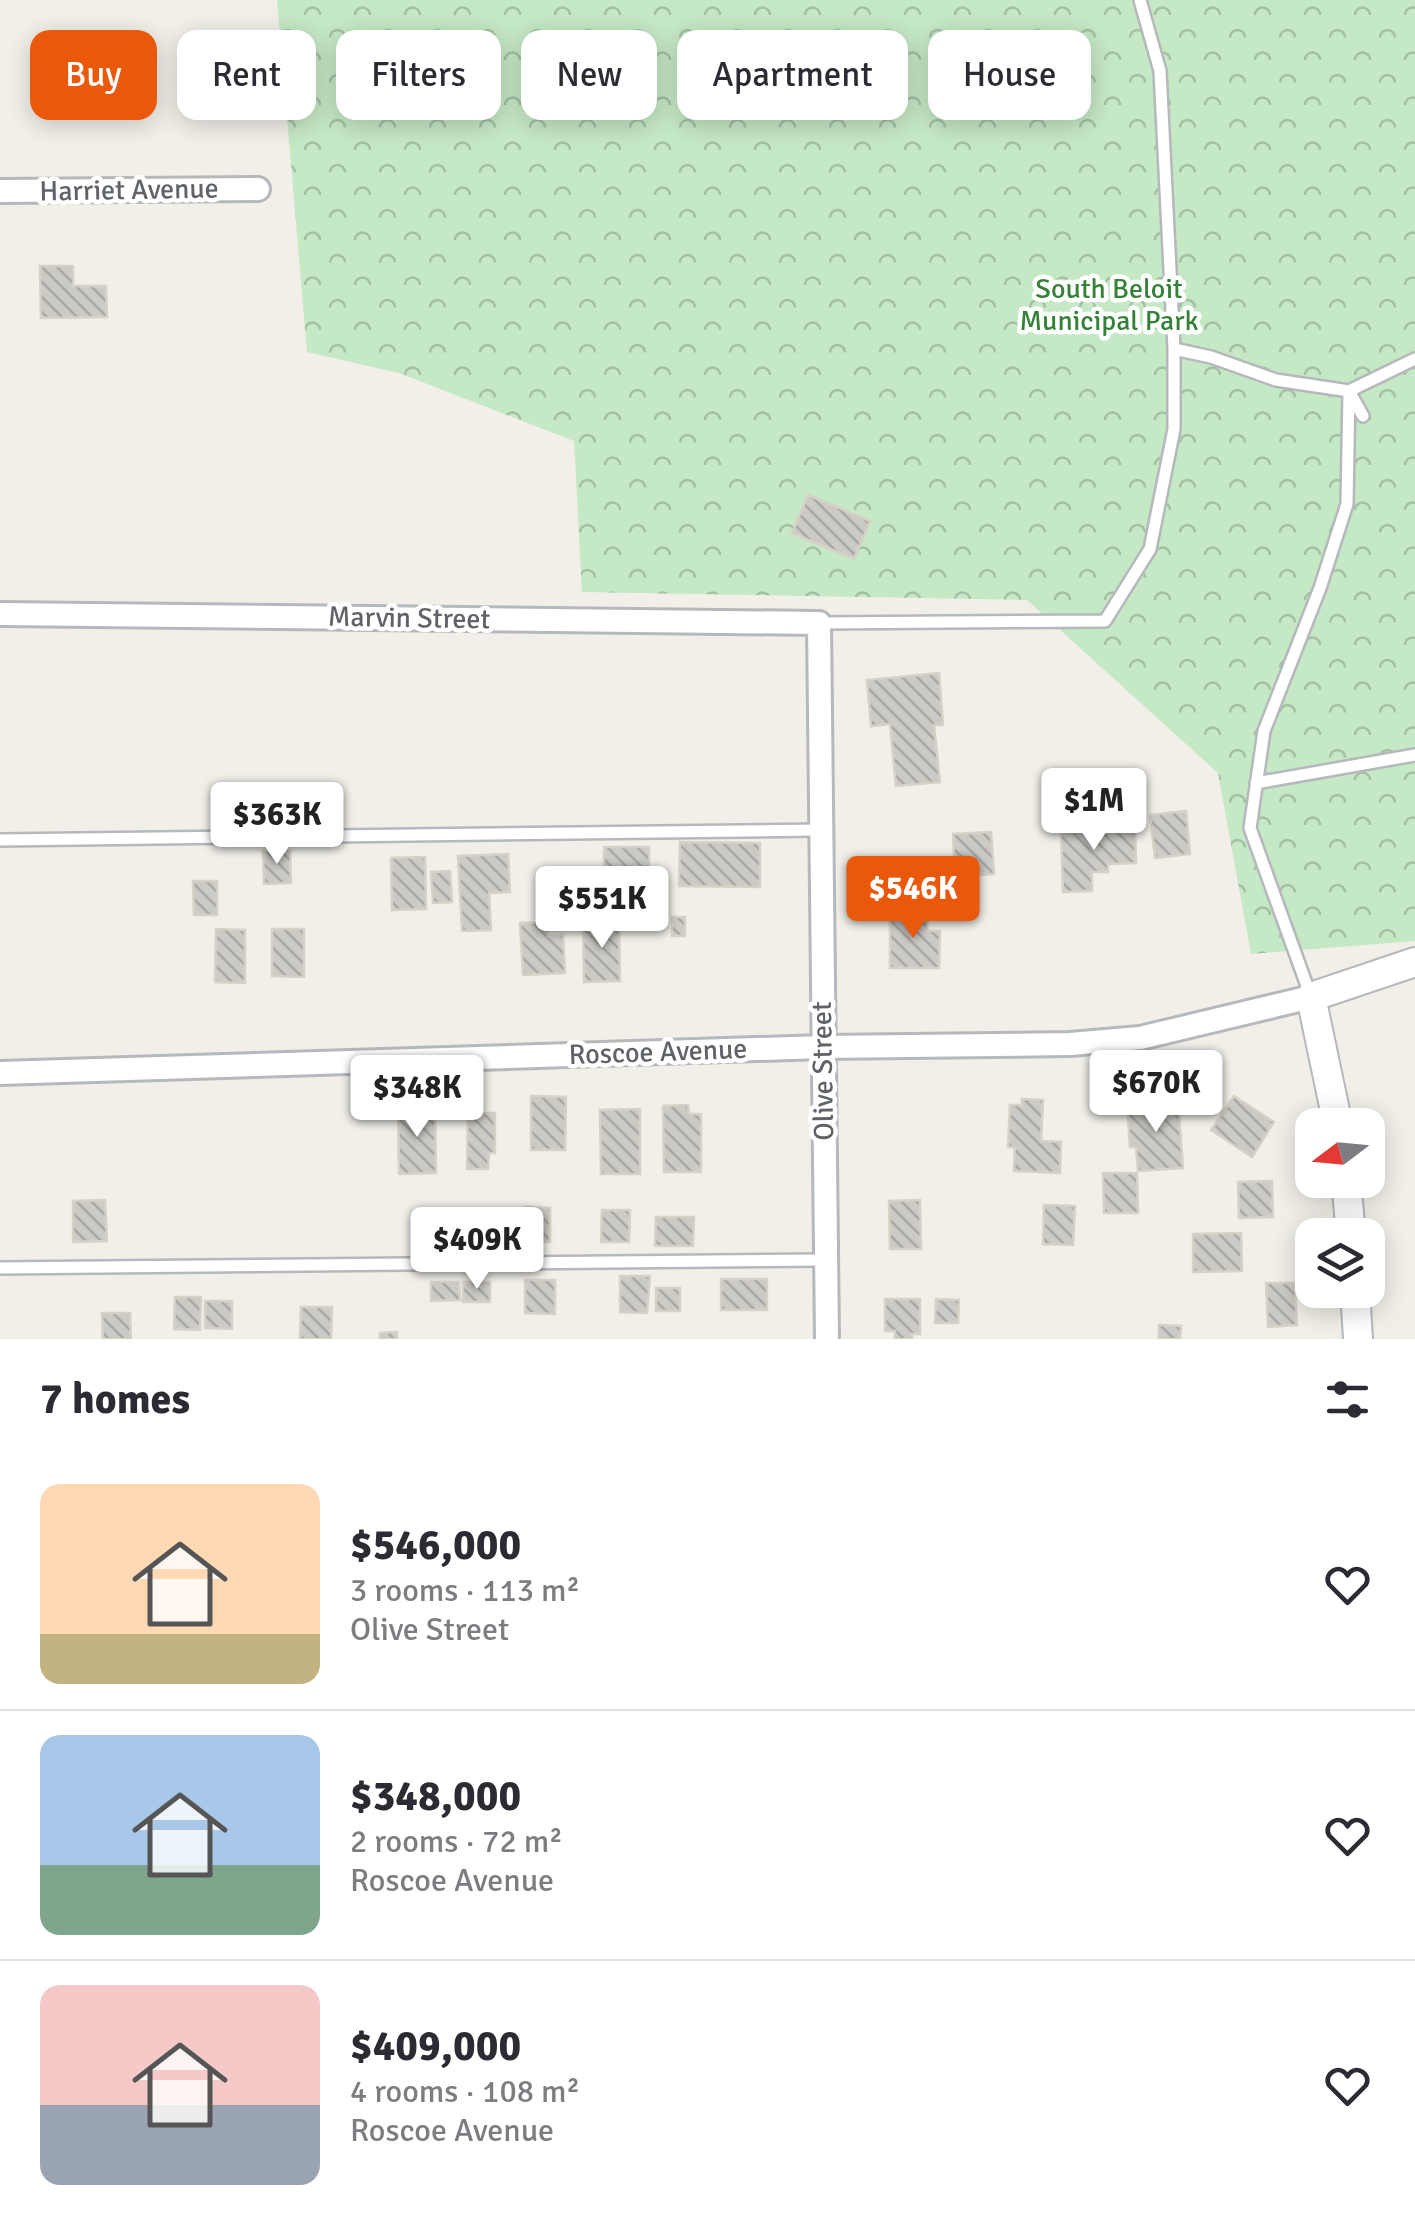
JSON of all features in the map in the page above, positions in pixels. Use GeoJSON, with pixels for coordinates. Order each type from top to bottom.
{"type":"FeatureCollection","features":[{"type":"Feature","properties":{"kind":"street","name":"Harriet Avenue"},"geometry":{"type":"LineString","coordinates":[[0,191],[258,188]]}},
{"type":"Feature","properties":{"kind":"street","name":"Marvin Street"},"geometry":{"type":"LineString","coordinates":[[0,614],[818,623]]}},
{"type":"Feature","properties":{"kind":"street","name":"Olive Street"},"geometry":{"type":"LineString","coordinates":[[818,623],[826,1339]]}},
{"type":"Feature","properties":{"kind":"street"},"geometry":{"type":"LineString","coordinates":[[1334,1108],[1311,996],[1415,962]]}},
{"type":"Feature","properties":{"kind":"street","name":"Roscoe Avenue"},"geometry":{"type":"LineString","coordinates":[[0,1073],[823,1047],[1070,1044],[1140,1038],[1311,996]]}},
{"type":"Feature","properties":{"kind":"street"},"geometry":{"type":"LineString","coordinates":[[1356,1308],[1358,1339]]}},
{"type":"Feature","properties":{"kind":"lane"},"geometry":{"type":"LineString","coordinates":[[818,623],[1104,620],[1150,549],[1174,429],[1174,349],[1160,70],[1140,0]]}},
{"type":"Feature","properties":{"kind":"lane"},"geometry":{"type":"LineString","coordinates":[[1174,349],[1276,380],[1349,391],[1415,359]]}},
{"type":"Feature","properties":{"kind":"lane"},"geometry":{"type":"LineString","coordinates":[[1349,391],[1363,416]]}},
{"type":"Feature","properties":{"kind":"lane"},"geometry":{"type":"LineString","coordinates":[[1311,996],[1250,828],[1264,731],[1320,588],[1346,504],[1349,391]]}},
{"type":"Feature","properties":{"kind":"lane"},"geometry":{"type":"LineString","coordinates":[[1256,784],[1415,755]]}},
{"type":"Feature","properties":{"kind":"lane"},"geometry":{"type":"LineString","coordinates":[[0,840],[819,830]]}},
{"type":"Feature","properties":{"kind":"lane"},"geometry":{"type":"LineString","coordinates":[[0,1268],[824,1260]]}},
{"type":"Feature","properties":{"kind":"green space","name":"South Beloit Municipal Park"},"geometry":{"type":"Polygon","coordinates":[[[277,0],[1415,0],[1415,941],[1251,954],[1218,773],[1027,600],[582,592],[574,441],[399,373],[307,352],[287,120],[316,120],[316,30],[280,30],[277,0]]]}},
{"type":"Feature","properties":{"kind":"building"},"geometry":{"type":"Polygon","coordinates":[[[40,266],[73,266],[73,286],[106,286],[107,317],[41,318],[40,266]]]}},
{"type":"Feature","properties":{"kind":"building"},"geometry":{"type":"Polygon","coordinates":[[[808,495],[870,521],[854,559],[792,533],[808,495]]]}},
{"type":"Feature","properties":{"kind":"building"},"geometry":{"type":"Polygon","coordinates":[[[939,673],[943,725],[934,725],[940,782],[896,786],[890,724],[871,726],[867,680],[939,673]]]}},
{"type":"Feature","properties":{"kind":"building"},"geometry":{"type":"Polygon","coordinates":[[[1186,811],[1190,854],[1155,858],[1150,815],[1186,811]]]}},
{"type":"Feature","properties":{"kind":"building"},"geometry":{"type":"Polygon","coordinates":[[[1135,826],[1136,863],[1108,864],[1108,872],[1092,872],[1092,891],[1063,892],[1061,828],[1135,826]]]}},
{"type":"Feature","properties":{"kind":"building"},"geometry":{"type":"Polygon","coordinates":[[[991,832],[994,874],[955,876],[953,834],[991,832]]]}},
{"type":"Feature","properties":{"kind":"building"},"geometry":{"type":"Polygon","coordinates":[[[680,842],[760,843],[760,887],[679,886],[680,842]]]}},
{"type":"Feature","properties":{"kind":"building"},"geometry":{"type":"Polygon","coordinates":[[[604,847],[649,847],[649,880],[604,880],[604,847]]]}},
{"type":"Feature","properties":{"kind":"building"},"geometry":{"type":"Polygon","coordinates":[[[263,851],[290,851],[291,883],[264,884],[263,851]]]}},
{"type":"Feature","properties":{"kind":"building"},"geometry":{"type":"Polygon","coordinates":[[[508,854],[510,892],[489,893],[491,930],[462,931],[458,856],[508,854]]]}},
{"type":"Feature","properties":{"kind":"building"},"geometry":{"type":"Polygon","coordinates":[[[425,857],[426,909],[392,910],[391,858],[425,857]]]}},
{"type":"Feature","properties":{"kind":"building"},"geometry":{"type":"Polygon","coordinates":[[[450,871],[452,902],[433,903],[431,872],[450,871]]]}},
{"type":"Feature","properties":{"kind":"building"},"geometry":{"type":"Polygon","coordinates":[[[193,881],[217,881],[217,915],[194,915],[193,881]]]}},
{"type":"Feature","properties":{"kind":"building"},"geometry":{"type":"Polygon","coordinates":[[[580,883],[580,915],[559,915],[558,884],[580,883]]]}},
{"type":"Feature","properties":{"kind":"building"},"geometry":{"type":"Polygon","coordinates":[[[973,886],[974,914],[942,915],[941,887],[973,886]]]}},
{"type":"Feature","properties":{"kind":"building"},"geometry":{"type":"Polygon","coordinates":[[[890,911],[928,911],[927,931],[940,931],[939,968],[890,968],[890,911]]]}},
{"type":"Feature","properties":{"kind":"building"},"geometry":{"type":"Polygon","coordinates":[[[672,917],[685,917],[685,936],[672,936],[672,917]]]}},
{"type":"Feature","properties":{"kind":"building"},"geometry":{"type":"Polygon","coordinates":[[[619,921],[620,981],[584,982],[583,922],[619,921]]]}},
{"type":"Feature","properties":{"kind":"building"},"geometry":{"type":"Polygon","coordinates":[[[548,922],[548,936],[563,935],[565,973],[523,975],[520,923],[548,922]]]}},
{"type":"Feature","properties":{"kind":"building"},"geometry":{"type":"Polygon","coordinates":[[[216,929],[245,930],[245,983],[215,982],[216,929]]]}},
{"type":"Feature","properties":{"kind":"building"},"geometry":{"type":"Polygon","coordinates":[[[272,929],[304,929],[304,977],[272,976],[272,929]]]}},
{"type":"Feature","properties":{"kind":"building"},"geometry":{"type":"Polygon","coordinates":[[[531,1096],[566,1097],[565,1150],[531,1150],[531,1096]]]}},
{"type":"Feature","properties":{"kind":"building"},"geometry":{"type":"Polygon","coordinates":[[[1234,1096],[1274,1122],[1252,1157],[1211,1130],[1234,1096]]]}},
{"type":"Feature","properties":{"kind":"building"},"geometry":{"type":"Polygon","coordinates":[[[1022,1099],[1043,1100],[1041,1141],[1061,1142],[1060,1173],[1014,1171],[1015,1147],[1008,1147],[1010,1105],[1022,1105],[1022,1099]]]}},
{"type":"Feature","properties":{"kind":"building"},"geometry":{"type":"Polygon","coordinates":[[[1178,1100],[1183,1168],[1138,1171],[1136,1147],[1130,1147],[1127,1103],[1178,1100]]]}},
{"type":"Feature","properties":{"kind":"building"},"geometry":{"type":"Polygon","coordinates":[[[688,1105],[689,1114],[701,1114],[701,1172],[664,1172],[663,1106],[688,1105]]]}},
{"type":"Feature","properties":{"kind":"building"},"geometry":{"type":"Polygon","coordinates":[[[435,1107],[436,1173],[399,1174],[398,1108],[435,1107]]]}},
{"type":"Feature","properties":{"kind":"building"},"geometry":{"type":"Polygon","coordinates":[[[640,1109],[640,1174],[601,1174],[600,1110],[640,1109]]]}},
{"type":"Feature","properties":{"kind":"building"},"geometry":{"type":"Polygon","coordinates":[[[468,1113],[495,1113],[495,1153],[489,1153],[488,1169],[467,1169],[468,1113]]]}},
{"type":"Feature","properties":{"kind":"building"},"geometry":{"type":"Polygon","coordinates":[[[1103,1173],[1137,1173],[1138,1213],[1104,1213],[1103,1173]]]}},
{"type":"Feature","properties":{"kind":"building"},"geometry":{"type":"Polygon","coordinates":[[[1272,1181],[1273,1217],[1239,1218],[1238,1182],[1272,1181]]]}},
{"type":"Feature","properties":{"kind":"building"},"geometry":{"type":"Polygon","coordinates":[[[105,1200],[107,1241],[73,1242],[73,1201],[105,1200]]]}},
{"type":"Feature","properties":{"kind":"building"},"geometry":{"type":"Polygon","coordinates":[[[920,1200],[921,1249],[890,1249],[889,1201],[920,1200]]]}},
{"type":"Feature","properties":{"kind":"building"},"geometry":{"type":"Polygon","coordinates":[[[1044,1205],[1075,1206],[1073,1245],[1043,1244],[1044,1205]]]}},
{"type":"Feature","properties":{"kind":"building"},"geometry":{"type":"Polygon","coordinates":[[[525,1207],[550,1208],[550,1242],[525,1242],[525,1207]]]}},
{"type":"Feature","properties":{"kind":"building"},"geometry":{"type":"Polygon","coordinates":[[[602,1210],[630,1210],[629,1242],[601,1242],[602,1210]]]}},
{"type":"Feature","properties":{"kind":"building"},"geometry":{"type":"Polygon","coordinates":[[[489,1212],[518,1212],[518,1241],[489,1241],[489,1212]]]}},
{"type":"Feature","properties":{"kind":"building"},"geometry":{"type":"Polygon","coordinates":[[[656,1217],[694,1217],[693,1246],[655,1246],[656,1217]]]}},
{"type":"Feature","properties":{"kind":"building"},"geometry":{"type":"Polygon","coordinates":[[[1241,1233],[1242,1271],[1193,1272],[1193,1234],[1241,1233]]]}},
{"type":"Feature","properties":{"kind":"building"},"geometry":{"type":"Polygon","coordinates":[[[620,1276],[650,1276],[647,1313],[620,1312],[620,1276]]]}},
{"type":"Feature","properties":{"kind":"building"},"geometry":{"type":"Polygon","coordinates":[[[721,1279],[767,1279],[767,1310],[721,1310],[721,1279]]]}},
{"type":"Feature","properties":{"kind":"building"},"geometry":{"type":"Polygon","coordinates":[[[525,1280],[555,1280],[555,1314],[525,1313],[525,1280]]]}},
{"type":"Feature","properties":{"kind":"building"},"geometry":{"type":"Polygon","coordinates":[[[431,1282],[459,1282],[460,1300],[431,1301],[431,1282]]]}},
{"type":"Feature","properties":{"kind":"building"},"geometry":{"type":"Polygon","coordinates":[[[463,1282],[490,1282],[490,1302],[463,1302],[463,1282]]]}},
{"type":"Feature","properties":{"kind":"building"},"geometry":{"type":"Polygon","coordinates":[[[1266,1283],[1295,1283],[1297,1325],[1268,1327],[1266,1283]]]}},
{"type":"Feature","properties":{"kind":"building"},"geometry":{"type":"Polygon","coordinates":[[[656,1288],[680,1288],[680,1311],[656,1311],[656,1288]]]}},
{"type":"Feature","properties":{"kind":"building"},"geometry":{"type":"Polygon","coordinates":[[[175,1297],[201,1297],[200,1330],[174,1329],[175,1297]]]}},
{"type":"Feature","properties":{"kind":"building"},"geometry":{"type":"Polygon","coordinates":[[[885,1299],[920,1299],[920,1334],[912,1334],[912,1339],[895,1339],[895,1331],[885,1331],[885,1299]]]}},
{"type":"Feature","properties":{"kind":"building"},"geometry":{"type":"Polygon","coordinates":[[[936,1299],[959,1300],[958,1323],[935,1323],[936,1299]]]}},
{"type":"Feature","properties":{"kind":"building"},"geometry":{"type":"Polygon","coordinates":[[[205,1301],[232,1301],[232,1329],[205,1328],[205,1301]]]}},
{"type":"Feature","properties":{"kind":"building"},"geometry":{"type":"Polygon","coordinates":[[[301,1307],[332,1307],[331,1339],[300,1339],[301,1307]]]}},
{"type":"Feature","properties":{"kind":"building"},"geometry":{"type":"Polygon","coordinates":[[[102,1313],[130,1313],[131,1339],[103,1339],[102,1313]]]}},
{"type":"Feature","properties":{"kind":"building"},"geometry":{"type":"Polygon","coordinates":[[[1159,1325],[1181,1326],[1180,1339],[1159,1339],[1159,1325]]]}},
{"type":"Feature","properties":{"kind":"building"},"geometry":{"type":"Polygon","coordinates":[[[397,1332],[397,1339],[380,1339],[380,1333],[397,1332]]]}}]}
